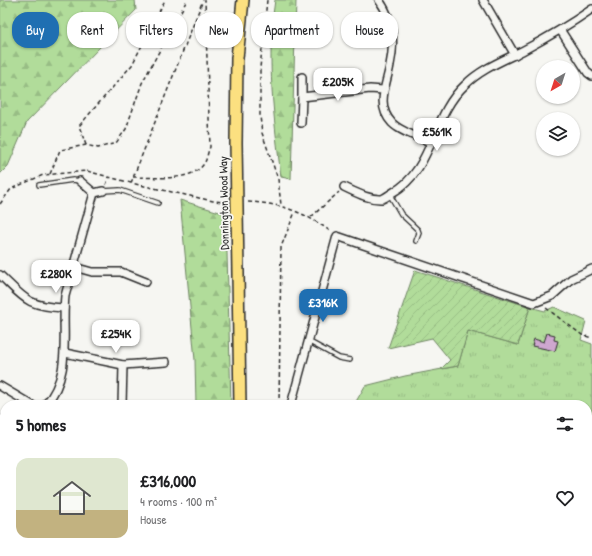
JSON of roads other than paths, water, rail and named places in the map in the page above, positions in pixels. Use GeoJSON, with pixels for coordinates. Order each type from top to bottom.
{"type":"FeatureCollection","features":[{"type":"Feature","properties":{"kind":"main road","name":"Donnington Wood Way"},"geometry":{"type":"LineString","coordinates":[[240,400],[236,143],[237,58],[243,0]]}},
{"type":"Feature","properties":{"kind":"street"},"geometry":{"type":"LineString","coordinates":[[379,0],[389,20],[393,37],[390,64],[383,90],[383,102],[386,114],[399,128],[430,142]]}},
{"type":"Feature","properties":{"kind":"street"},"geometry":{"type":"LineString","coordinates":[[483,0],[515,54]]}},
{"type":"Feature","properties":{"kind":"street"},"geometry":{"type":"LineString","coordinates":[[344,187],[364,196],[382,199],[404,186],[422,164],[430,142],[450,103],[465,85],[496,63],[561,31],[592,9]]}},
{"type":"Feature","properties":{"kind":"street"},"geometry":{"type":"LineString","coordinates":[[561,31],[588,73],[592,76]]}},
{"type":"Feature","properties":{"kind":"street"},"geometry":{"type":"LineString","coordinates":[[301,123],[302,77]]}},
{"type":"Feature","properties":{"kind":"street"},"geometry":{"type":"LineString","coordinates":[[302,97],[370,89],[383,90]]}},
{"type":"Feature","properties":{"kind":"street"},"geometry":{"type":"LineString","coordinates":[[80,181],[94,193]]}},
{"type":"Feature","properties":{"kind":"street"},"geometry":{"type":"LineString","coordinates":[[94,193],[103,191]]}},
{"type":"Feature","properties":{"kind":"street"},"geometry":{"type":"LineString","coordinates":[[49,400],[55,391],[65,353],[65,296],[94,193]]}},
{"type":"Feature","properties":{"kind":"street"},"geometry":{"type":"LineString","coordinates":[[292,400],[336,236],[534,303],[552,296],[571,279],[592,269]]}},
{"type":"Feature","properties":{"kind":"street"},"geometry":{"type":"LineString","coordinates":[[74,267],[92,272],[121,272],[146,282]]}},
{"type":"Feature","properties":{"kind":"street"},"geometry":{"type":"LineString","coordinates":[[0,275],[29,302],[36,305],[64,308]]}},
{"type":"Feature","properties":{"kind":"street"},"geometry":{"type":"LineString","coordinates":[[65,353],[122,365],[166,362]]}},
{"type":"Feature","properties":{"kind":"street"},"geometry":{"type":"LineString","coordinates":[[122,365],[122,400]]}},
{"type":"Feature","properties":{"kind":"street"},"geometry":{"type":"LineString","coordinates":[[0,386],[24,400]]}},
{"type":"Feature","properties":{"kind":"lane"},"geometry":{"type":"LineString","coordinates":[[39,185],[73,180],[80,181]]}},
{"type":"Feature","properties":{"kind":"lane"},"geometry":{"type":"LineString","coordinates":[[103,191],[120,190],[158,203]]}},
{"type":"Feature","properties":{"kind":"lane"},"geometry":{"type":"LineString","coordinates":[[389,195],[401,214],[418,230],[419,233],[416,241]]}},
{"type":"Feature","properties":{"kind":"lane"},"geometry":{"type":"LineString","coordinates":[[308,341],[339,358],[350,360]]}}]}
